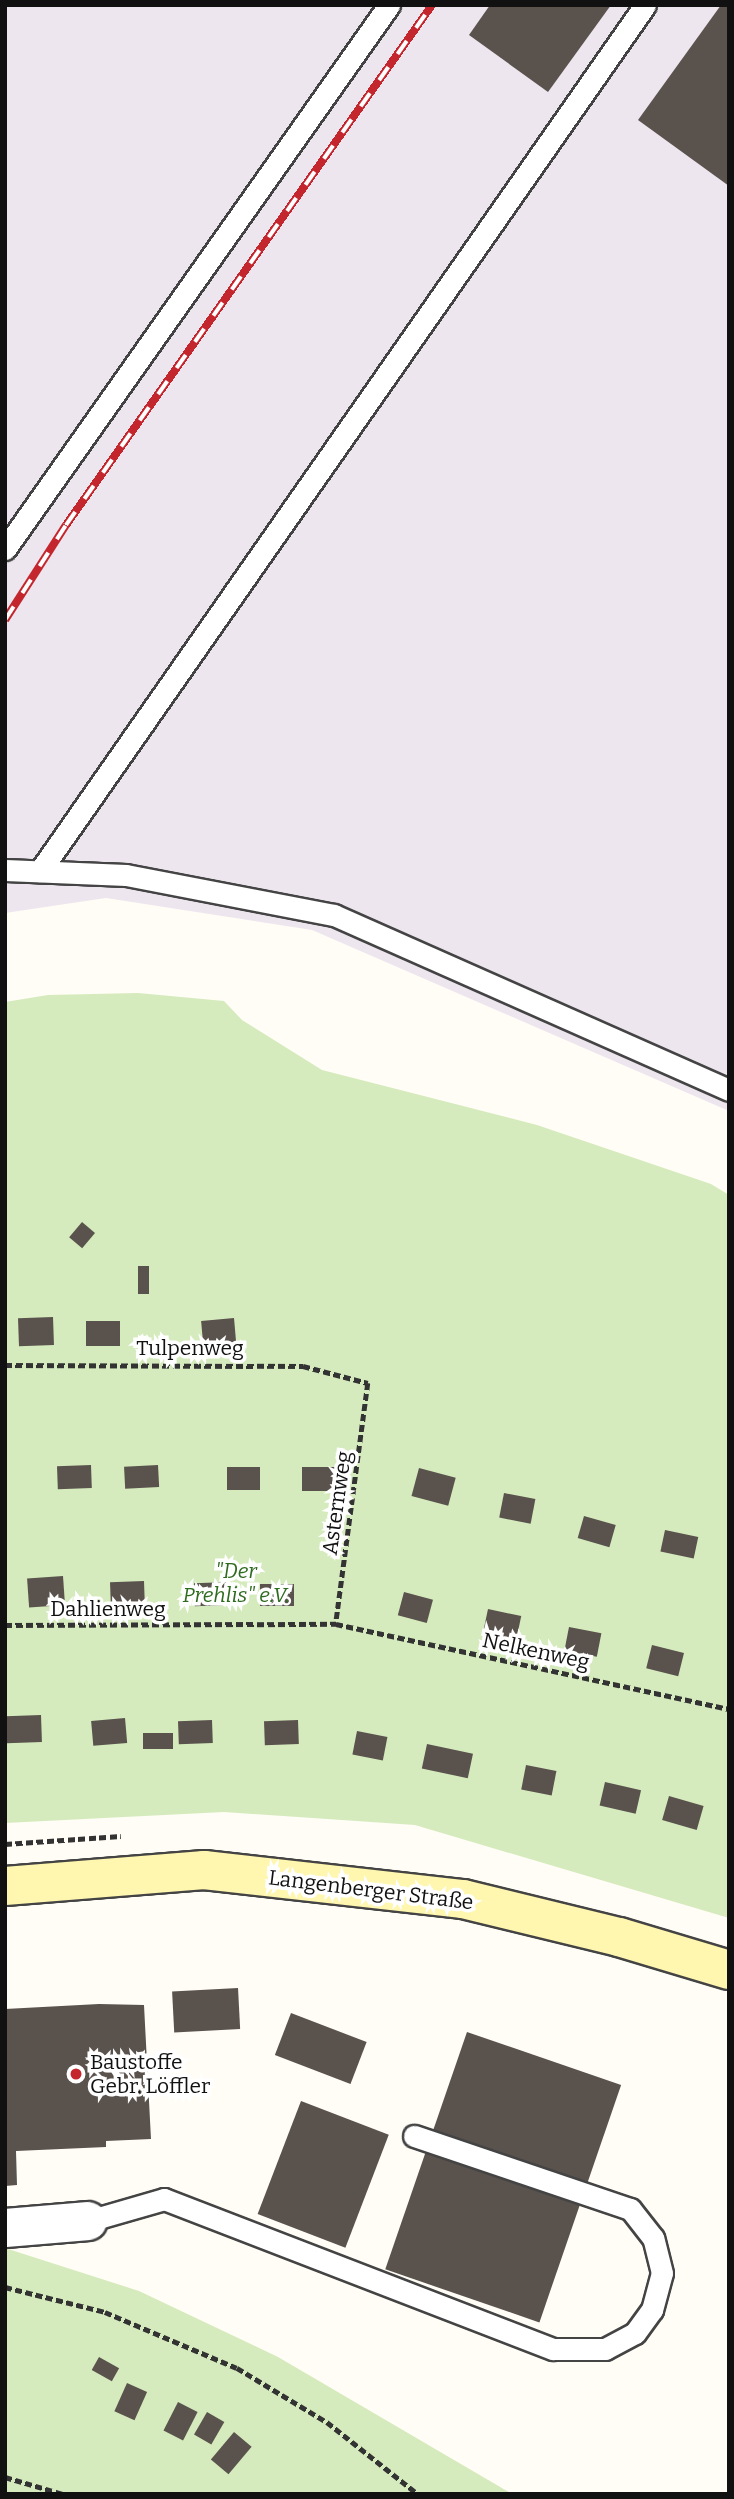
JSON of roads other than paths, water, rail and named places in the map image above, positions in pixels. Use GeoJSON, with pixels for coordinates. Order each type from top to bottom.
{"type":"FeatureCollection","features":[{"type":"Feature","properties":{"kind":"main road","name":"Langenberger Straße"},"geometry":{"type":"LineString","coordinates":[[5,1886],[204,1870],[449,1898],[619,1937],[729,1970]]}},
{"type":"Feature","properties":{"kind":"street"},"geometry":{"type":"LineString","coordinates":[[5,2228],[88,2221]]}},
{"type":"Feature","properties":{"kind":"lane"},"geometry":{"type":"LineString","coordinates":[[5,549],[389,5]]}},
{"type":"Feature","properties":{"kind":"lane"},"geometry":{"type":"LineString","coordinates":[[40,871],[645,5]]}},
{"type":"Feature","properties":{"kind":"lane"},"geometry":{"type":"LineString","coordinates":[[5,870],[126,875],[334,915],[729,1090]]}},
{"type":"Feature","properties":{"kind":"lane"},"geometry":{"type":"LineString","coordinates":[[88,2221],[164,2199],[553,2349],[605,2349],[635,2333],[652,2310],[662,2273],[653,2238],[630,2209],[414,2136]]}},
{"type":"Feature","properties":{"kind":"railway"},"geometry":{"type":"LineString","coordinates":[[5,620],[66,525],[432,5]]}},
{"type":"Feature","properties":{"kind":"place","name":"Baustoffe Gebr. Löffler"},"geometry":{"type":"Point","coordinates":[76,2074]}},
{"type":"Feature","properties":{"kind":"park label","name":"\"Der Prehlis\" e.V."},"geometry":{"type":"Point","coordinates":[236,1583]}}]}
